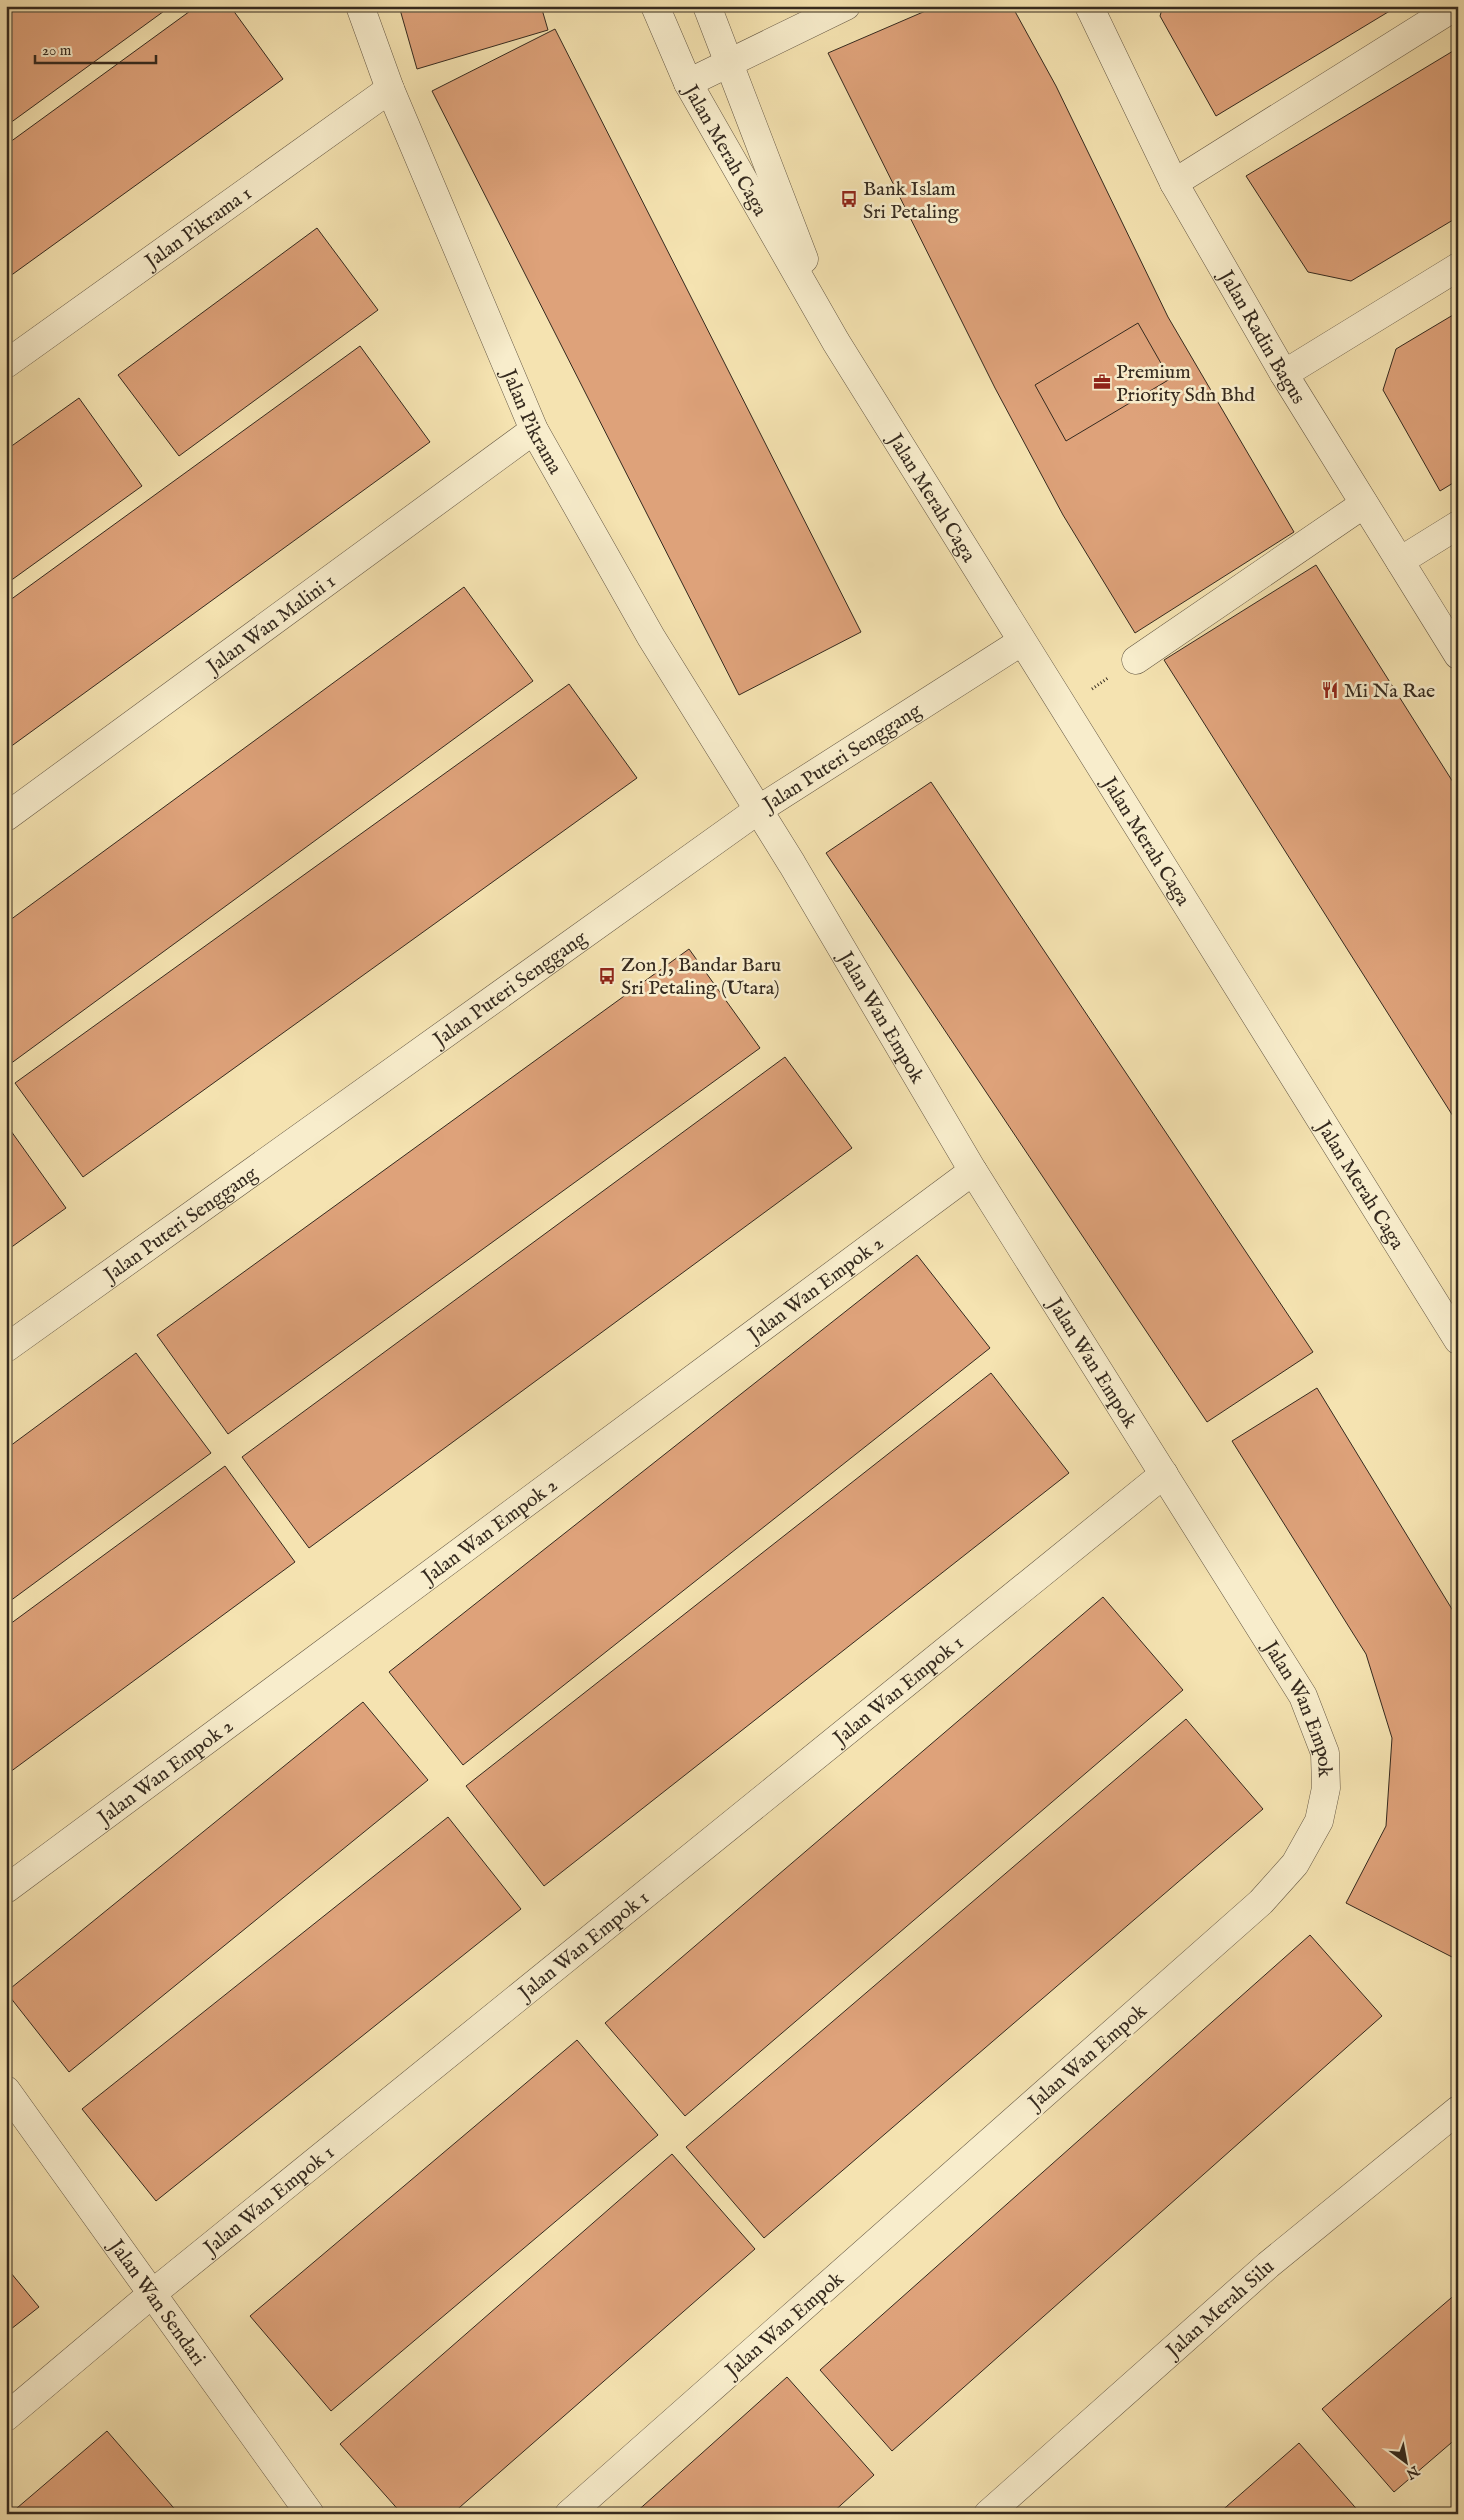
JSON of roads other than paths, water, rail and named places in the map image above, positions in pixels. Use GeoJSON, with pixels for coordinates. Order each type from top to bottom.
{"type":"FeatureCollection","features":[{"type":"Feature","properties":{"kind":"street","name":"Jalan Pikrama"},"geometry":{"type":"LineString","coordinates":[[360,6],[390,89],[534,430],[651,637],[758,810]]}},
{"type":"Feature","properties":{"kind":"street","name":"Jalan Merah Caga"},"geometry":{"type":"LineString","coordinates":[[655,6],[688,83],[836,342],[1458,1340]]}},
{"type":"Feature","properties":{"kind":"street","name":"Jalan Merah Caga"},"geometry":{"type":"LineString","coordinates":[[707,6],[836,342]]}},
{"type":"Feature","properties":{"kind":"street"},"geometry":{"type":"LineString","coordinates":[[688,83],[846,6]]}},
{"type":"Feature","properties":{"kind":"street","name":"Jalan Radin Bagus"},"geometry":{"type":"LineString","coordinates":[[1089,6],[1174,183],[1284,374],[1458,655]]}},
{"type":"Feature","properties":{"kind":"street"},"geometry":{"type":"LineString","coordinates":[[1174,183],[1456,6]]}},
{"type":"Feature","properties":{"kind":"street","name":"Jalan Pikrama 1"},"geometry":{"type":"LineString","coordinates":[[6,364],[390,89]]}},
{"type":"Feature","properties":{"kind":"street"},"geometry":{"type":"LineString","coordinates":[[1284,374],[1458,267]]}},
{"type":"Feature","properties":{"kind":"street","name":"Jalan Wan Malini 1"},"geometry":{"type":"LineString","coordinates":[[6,817],[534,430]]}},
{"type":"Feature","properties":{"kind":"street"},"geometry":{"type":"LineString","coordinates":[[1136,660],[1364,504]]}},
{"type":"Feature","properties":{"kind":"street"},"geometry":{"type":"LineString","coordinates":[[1400,561],[1458,525]]}},
{"type":"Feature","properties":{"kind":"street","name":"Jalan Puteri Senggang"},"geometry":{"type":"LineString","coordinates":[[6,1348],[758,810],[1022,642]]}},
{"type":"Feature","properties":{"kind":"street","name":"Jalan Wan Empok"},"geometry":{"type":"LineString","coordinates":[[569,2514],[1261,1902],[1295,1864],[1319,1821],[1326,1788],[1325,1753],[1303,1696],[973,1171],[758,810]]}},
{"type":"Feature","properties":{"kind":"street","name":"Jalan Wan Empok 2"},"geometry":{"type":"LineString","coordinates":[[6,1889],[973,1171]]}},
{"type":"Feature","properties":{"kind":"street","name":"Jalan Wan Empok 1"},"geometry":{"type":"LineString","coordinates":[[6,2417],[153,2293],[1164,1474]]}},
{"type":"Feature","properties":{"kind":"street","name":"Jalan Wan Sendari"},"geometry":{"type":"LineString","coordinates":[[6,2090],[310,2514]]}},
{"type":"Feature","properties":{"kind":"street","name":"Jalan Merah Silu"},"geometry":{"type":"LineString","coordinates":[[988,2514],[1268,2265],[1458,2110]]}},
{"type":"Feature","properties":{"kind":"place","name":"Bank Islam Sri Petaling"},"geometry":{"type":"Point","coordinates":[849,199]}},
{"type":"Feature","properties":{"kind":"place","name":"Premium Priority Sdn Bhd"},"geometry":{"type":"Point","coordinates":[1102,382]}},
{"type":"Feature","properties":{"kind":"place","name":"Mi Na Rae"},"geometry":{"type":"Point","coordinates":[1330,690]}},
{"type":"Feature","properties":{"kind":"place","name":"Zon J, Bandar Baru Sri Petaling (Utara)"},"geometry":{"type":"Point","coordinates":[607,976]}}]}
